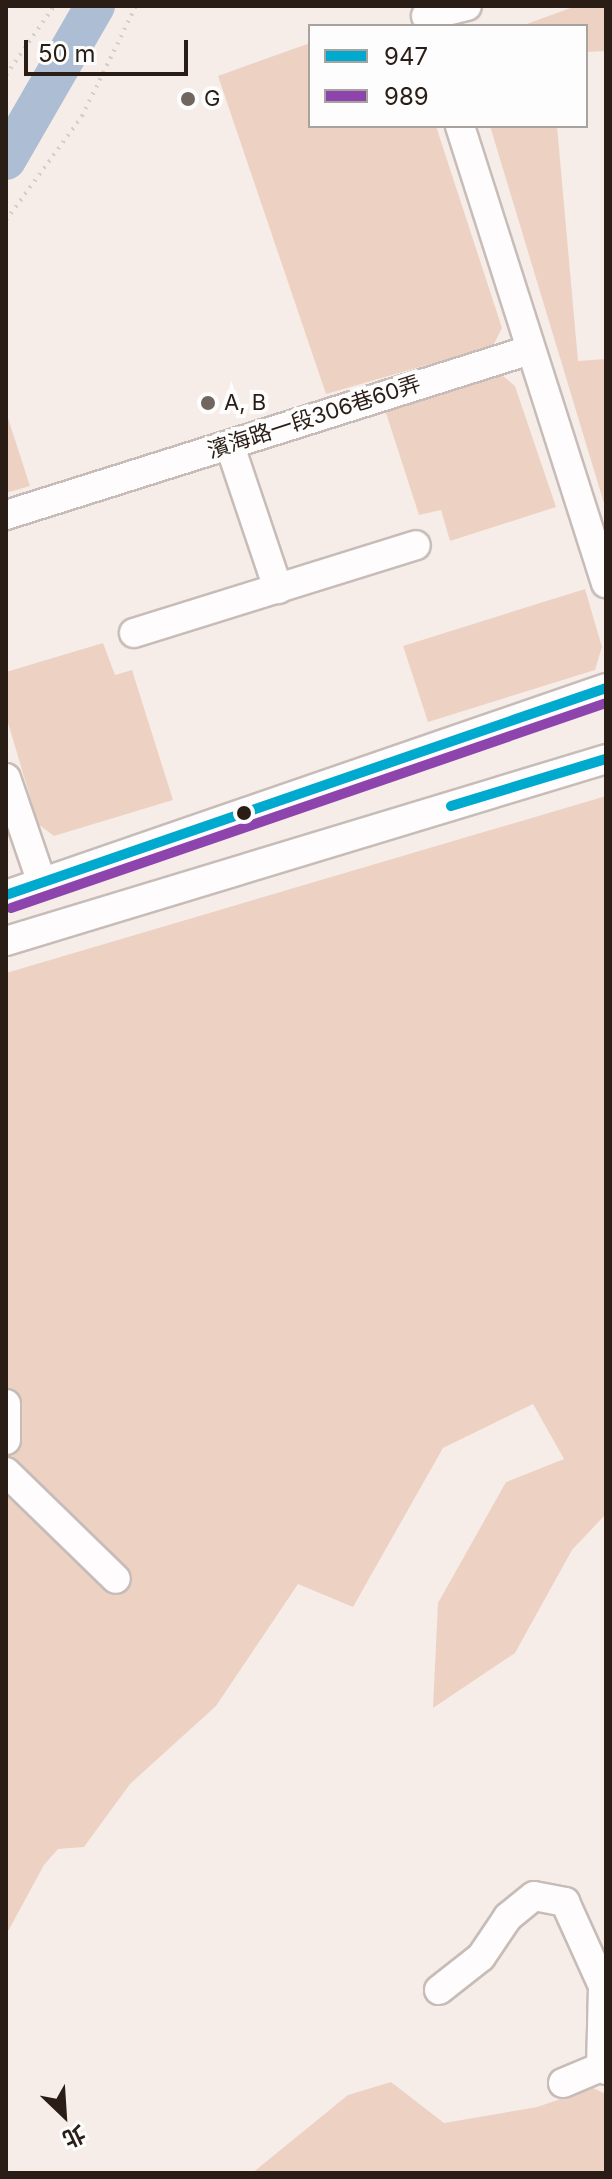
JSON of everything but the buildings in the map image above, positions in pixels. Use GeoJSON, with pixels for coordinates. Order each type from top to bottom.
{"type":"FeatureCollection","features":[{"type":"Feature","properties":{"kind":"street"},"geometry":{"type":"LineString","coordinates":[[426,16],[467,6]]}},
{"type":"Feature","properties":{"kind":"street"},"geometry":{"type":"LineString","coordinates":[[461,128],[606,583]]}},
{"type":"Feature","properties":{"kind":"street","name":"濱海路一段306巷60弄"},"geometry":{"type":"LineString","coordinates":[[6,515],[230,446],[384,392],[530,350]]}},
{"type":"Feature","properties":{"kind":"street"},"geometry":{"type":"LineString","coordinates":[[230,446],[278,589]]}},
{"type":"Feature","properties":{"kind":"street"},"geometry":{"type":"LineString","coordinates":[[134,633],[416,545]]}},
{"type":"Feature","properties":{"kind":"street"},"geometry":{"type":"LineString","coordinates":[[6,895],[606,688]]}},
{"type":"Feature","properties":{"kind":"street"},"geometry":{"type":"LineString","coordinates":[[6,941],[606,759]]}},
{"type":"Feature","properties":{"kind":"street"},"geometry":{"type":"LineString","coordinates":[[6,778],[42,883]]}},
{"type":"Feature","properties":{"kind":"street"},"geometry":{"type":"LineString","coordinates":[[6,1404],[6,1440]]}},
{"type":"Feature","properties":{"kind":"street"},"geometry":{"type":"LineString","coordinates":[[6,1472],[116,1579]]}},
{"type":"Feature","properties":{"kind":"street"},"geometry":{"type":"LineString","coordinates":[[439,1990],[481,1957],[508,1917],[534,1896],[565,1902],[603,1986],[604,2069],[563,2083]]}},
{"type":"Feature","properties":{"kind":"path"},"geometry":{"type":"LineString","coordinates":[[6,75],[54,6]]}},
{"type":"Feature","properties":{"kind":"path"},"geometry":{"type":"LineString","coordinates":[[6,220],[82,116],[136,6]]}},
{"type":"Feature","properties":{"kind":"shaded area"},"geometry":{"type":"Polygon","coordinates":[[[576,6],[606,6],[606,51],[588,52],[588,24],[526,24],[576,6]]]}},
{"type":"Feature","properties":{"kind":"shaded area"},"geometry":{"type":"Polygon","coordinates":[[[308,44],[308,128],[437,128],[502,328],[493,346],[326,394],[218,76],[308,44]]]}},
{"type":"Feature","properties":{"kind":"shaded area"},"geometry":{"type":"Polygon","coordinates":[[[491,128],[557,128],[578,361],[606,359],[606,510],[491,128]]]}},
{"type":"Feature","properties":{"kind":"shaded area"},"geometry":{"type":"Polygon","coordinates":[[[503,376],[515,386],[556,507],[450,541],[441,510],[419,515],[385,410],[503,376]]]}},
{"type":"Feature","properties":{"kind":"shaded area"},"geometry":{"type":"Polygon","coordinates":[[[6,412],[30,486],[6,493],[6,412]]]}},
{"type":"Feature","properties":{"kind":"shaded area"},"geometry":{"type":"Polygon","coordinates":[[[585,589],[602,647],[595,670],[428,722],[403,646],[585,589]]]}},
{"type":"Feature","properties":{"kind":"shaded area"},"geometry":{"type":"Polygon","coordinates":[[[103,643],[115,675],[132,670],[173,800],[54,836],[38,824],[6,716],[6,672],[103,643]]]}},
{"type":"Feature","properties":{"kind":"shaded area"},"geometry":{"type":"Polygon","coordinates":[[[606,796],[606,1514],[572,1550],[515,1653],[433,1708],[438,1603],[506,1482],[564,1459],[533,1404],[443,1448],[353,1607],[298,1584],[216,1706],[130,1784],[84,1847],[58,1849],[44,1865],[6,1935],[6,973],[606,796]]]}},
{"type":"Feature","properties":{"kind":"shaded area"},"geometry":{"type":"Polygon","coordinates":[[[391,2082],[444,2123],[537,2107],[593,2088],[606,2094],[606,2173],[252,2173],[348,2095],[391,2082]]]}},
{"type":"Feature","properties":{"kind":"waterway"},"geometry":{"type":"LineString","coordinates":[[6,160],[95,6]]}},
{"type":"Feature","properties":{"kind":"transit line","name":"947"},"geometry":{"type":"LineString","coordinates":[[6,895],[606,688]]}},
{"type":"Feature","properties":{"kind":"transit line","name":"989"},"geometry":{"type":"LineString","coordinates":[[11,908],[606,703]]}},
{"type":"Feature","properties":{"kind":"transit line","name":"947"},"geometry":{"type":"LineString","coordinates":[[451,806],[606,759]]}},
{"type":"Feature","properties":{"kind":"place","name":"G"},"geometry":{"type":"Point","coordinates":[188,99]}},
{"type":"Feature","properties":{"kind":"place","name":"A, B"},"geometry":{"type":"Point","coordinates":[208,403]}}]}
